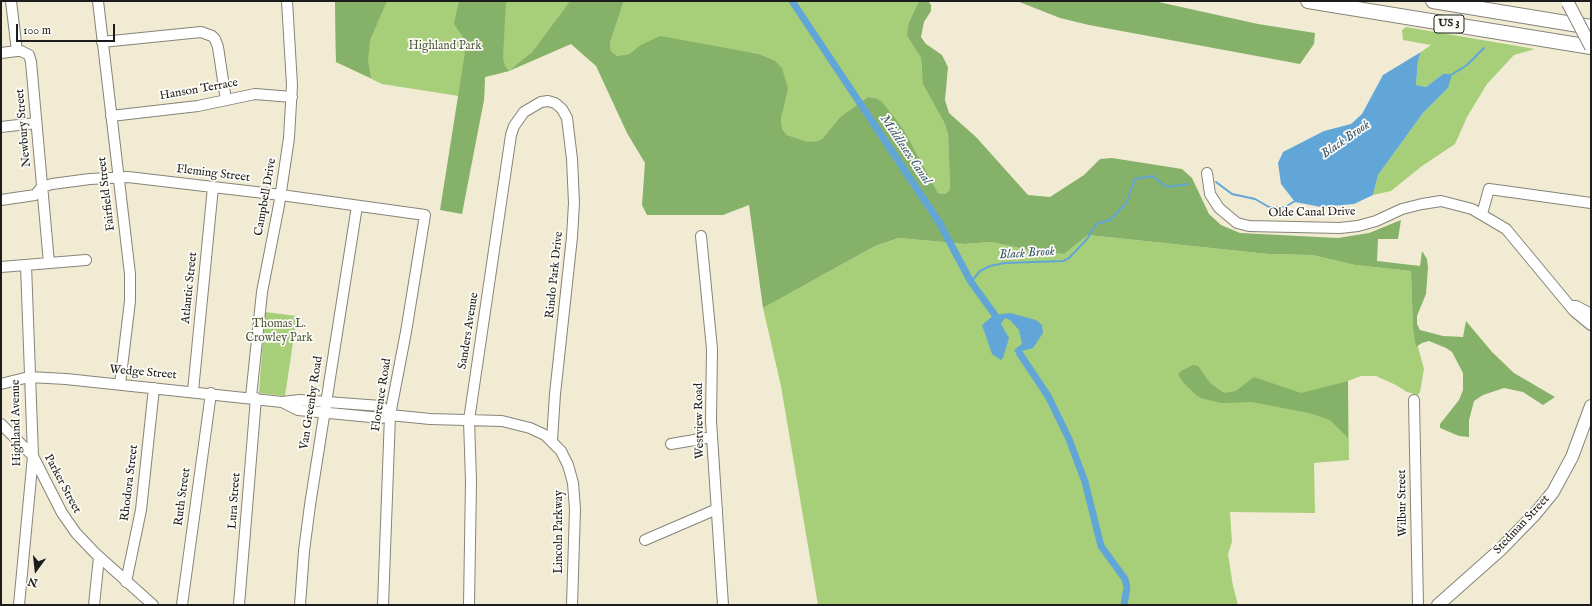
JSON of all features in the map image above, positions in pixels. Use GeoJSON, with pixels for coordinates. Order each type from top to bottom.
{"type":"FeatureCollection","features":[{"type":"Feature","properties":{"kind":"highway","name":"US 3"},"geometry":{"type":"LineString","coordinates":[[1308,1],[1591,47]]}},
{"type":"Feature","properties":{"kind":"highway","name":"US 3"},"geometry":{"type":"LineString","coordinates":[[1433,1],[1591,26]]}},
{"type":"Feature","properties":{"kind":"main road"},"geometry":{"type":"LineString","coordinates":[[1568,2],[1591,47]]}},
{"type":"Feature","properties":{"kind":"main road","name":"Stedman Street"},"geometry":{"type":"LineString","coordinates":[[1438,605],[1500,550],[1535,514],[1553,492],[1572,457],[1591,406]]}},
{"type":"Feature","properties":{"kind":"street"},"geometry":{"type":"LineString","coordinates":[[1,53],[17,51],[11,1]]}},
{"type":"Feature","properties":{"kind":"street","name":"Fairfield Street"},"geometry":{"type":"LineString","coordinates":[[98,1],[130,274],[130,301],[120,384]]}},
{"type":"Feature","properties":{"kind":"street","name":"Campbell Drive"},"geometry":{"type":"LineString","coordinates":[[254,398],[262,292],[281,195],[289,138],[292,97],[287,1]]}},
{"type":"Feature","properties":{"kind":"street"},"geometry":{"type":"LineString","coordinates":[[102,42],[201,32],[212,36],[218,47],[226,100]]}},
{"type":"Feature","properties":{"kind":"street","name":"Newbury Street"},"geometry":{"type":"LineString","coordinates":[[17,51],[26,52],[30,58],[49,263]]}},
{"type":"Feature","properties":{"kind":"street","name":"Hanson Terrace"},"geometry":{"type":"LineString","coordinates":[[111,116],[198,106],[256,94],[292,97]]}},
{"type":"Feature","properties":{"kind":"street","name":"Sanders Avenue"},"geometry":{"type":"LineString","coordinates":[[470,605],[471,481],[469,420],[514,126],[524,112],[541,102],[548,101],[556,103],[564,113]]}},
{"type":"Feature","properties":{"kind":"street","name":"Rindo Park Drive"},"geometry":{"type":"LineString","coordinates":[[552,440],[555,394],[574,222],[570,132],[564,113]]}},
{"type":"Feature","properties":{"kind":"street"},"geometry":{"type":"LineString","coordinates":[[1,127],[36,123]]}},
{"type":"Feature","properties":{"kind":"street","name":"Olde Canal Drive"},"geometry":{"type":"LineString","coordinates":[[1207,173],[1210,194],[1219,208],[1237,223],[1249,226],[1296,228],[1352,226],[1376,221],[1402,209],[1422,204],[1441,202],[1472,209],[1506,229],[1572,306],[1574,311],[1591,326]]}},
{"type":"Feature","properties":{"kind":"street","name":"Fleming Street"},"geometry":{"type":"LineString","coordinates":[[1,200],[35,195],[42,188],[78,180],[118,177],[281,195],[425,215]]}},
{"type":"Feature","properties":{"kind":"street","name":"Atlantic Street"},"geometry":{"type":"LineString","coordinates":[[192,391],[213,187]]}},
{"type":"Feature","properties":{"kind":"street"},"geometry":{"type":"LineString","coordinates":[[1482,214],[1489,189],[1591,203]]}},
{"type":"Feature","properties":{"kind":"street","name":"Van Greenby Road"},"geometry":{"type":"LineString","coordinates":[[300,605],[304,551],[325,402],[357,206]]}},
{"type":"Feature","properties":{"kind":"street","name":"Florence Road"},"geometry":{"type":"LineString","coordinates":[[383,605],[390,415],[406,332],[425,215]]}},
{"type":"Feature","properties":{"kind":"street","name":"Westview Road"},"geometry":{"type":"LineString","coordinates":[[701,236],[712,349],[712,437],[723,605]]}},
{"type":"Feature","properties":{"kind":"street"},"geometry":{"type":"LineString","coordinates":[[1,267],[86,260]]}},
{"type":"Feature","properties":{"kind":"street","name":"Highland Avenue"},"geometry":{"type":"LineString","coordinates":[[19,605],[33,456],[26,264]]}},
{"type":"Feature","properties":{"kind":"street","name":"Olde Canal Drive"},"geometry":{"type":"LineString","coordinates":[[1572,306],[1576,306],[1591,314]]}},
{"type":"Feature","properties":{"kind":"street","name":"Wedge Street"},"geometry":{"type":"LineString","coordinates":[[1,384],[30,377],[192,391],[282,402],[300,400],[325,402]]}},
{"type":"Feature","properties":{"kind":"street","name":"Rhodora Street"},"geometry":{"type":"LineString","coordinates":[[126,582],[141,510],[154,388]]}},
{"type":"Feature","properties":{"kind":"street","name":"Ruth Street"},"geometry":{"type":"LineString","coordinates":[[182,605],[211,393]]}},
{"type":"Feature","properties":{"kind":"street","name":"Lura Street"},"geometry":{"type":"LineString","coordinates":[[238,605],[254,398]]}},
{"type":"Feature","properties":{"kind":"street","name":"Wilbur Street"},"geometry":{"type":"LineString","coordinates":[[1414,400],[1418,605]]}},
{"type":"Feature","properties":{"kind":"street","name":"Wedge Street"},"geometry":{"type":"LineString","coordinates":[[282,402],[298,410],[324,412]]}},
{"type":"Feature","properties":{"kind":"street","name":"Lincoln Parkway"},"geometry":{"type":"LineString","coordinates":[[325,402],[381,406],[390,415]]}},
{"type":"Feature","properties":{"kind":"street","name":"Lincoln Parkway"},"geometry":{"type":"LineString","coordinates":[[324,412],[381,418],[390,415],[430,419],[497,420],[519,424],[535,430],[552,440],[568,465],[575,491],[572,605]]}},
{"type":"Feature","properties":{"kind":"street","name":"Parker Street"},"geometry":{"type":"LineString","coordinates":[[1,424],[33,456],[39,465],[62,513],[76,533],[99,557],[153,605]]}},
{"type":"Feature","properties":{"kind":"street"},"geometry":{"type":"LineString","coordinates":[[671,444],[712,437]]}},
{"type":"Feature","properties":{"kind":"street"},"geometry":{"type":"LineString","coordinates":[[645,540],[717,509]]}},
{"type":"Feature","properties":{"kind":"street"},"geometry":{"type":"LineString","coordinates":[[94,605],[99,557]]}},
{"type":"Feature","properties":{"kind":"green space","name":"Highland Park"},"geometry":{"type":"Polygon","coordinates":[[[335,1],[570,1],[532,52],[521,62],[509,71],[485,77],[484,100],[382,84],[336,62],[335,1]]]}},
{"type":"Feature","properties":{"kind":"green space"},"geometry":{"type":"Polygon","coordinates":[[[335,1],[387,1],[370,40],[368,61],[371,78],[336,62],[335,1]]]}},
{"type":"Feature","properties":{"kind":"green space"},"geometry":{"type":"Polygon","coordinates":[[[459,1],[506,1],[503,57],[505,66],[509,71],[485,77],[484,100],[462,214],[440,210],[466,46],[463,37],[454,24],[459,1]]]}},
{"type":"Feature","properties":{"kind":"green space"},"geometry":{"type":"Polygon","coordinates":[[[570,1],[624,1],[610,43],[611,51],[617,56],[629,54],[639,46],[660,36],[759,54],[774,60],[782,68],[788,89],[781,118],[782,129],[787,135],[807,142],[818,141],[823,138],[840,117],[868,97],[876,98],[882,102],[904,130],[938,193],[945,194],[950,190],[948,134],[944,122],[923,84],[921,58],[907,35],[909,22],[919,1],[928,1],[931,5],[931,11],[924,22],[921,37],[926,44],[942,55],[948,67],[945,100],[949,113],[976,137],[1028,195],[1050,197],[1084,175],[1100,159],[1112,158],[1182,169],[1192,178],[1209,214],[1221,225],[1240,233],[1338,238],[1369,233],[1401,220],[1398,239],[1378,239],[1377,261],[1420,266],[1422,251],[1427,259],[1428,268],[1426,294],[1417,316],[1417,324],[1420,330],[1443,336],[1463,337],[1466,321],[1492,352],[1514,373],[1555,397],[1543,405],[1523,392],[1504,388],[1483,395],[1474,401],[1469,420],[1469,437],[1459,436],[1440,428],[1440,424],[1459,400],[1463,390],[1463,373],[1452,352],[1446,348],[1429,341],[1416,347],[1413,329],[1411,271],[1355,265],[1312,255],[1268,254],[1088,235],[1064,254],[1034,251],[991,242],[965,244],[899,238],[875,246],[763,308],[749,205],[723,215],[647,215],[642,205],[645,163],[627,133],[596,66],[571,44],[509,71],[532,52],[570,1]]]}},
{"type":"Feature","properties":{"kind":"green space"},"geometry":{"type":"Polygon","coordinates":[[[624,1],[919,1],[909,22],[916,49],[921,58],[922,72],[948,134],[950,190],[945,194],[938,193],[904,130],[876,98],[868,97],[840,117],[823,138],[818,141],[808,143],[787,135],[782,129],[781,118],[783,107],[774,60],[759,54],[716,47],[639,46],[629,54],[617,56],[611,51],[610,43],[624,1]]]}},
{"type":"Feature","properties":{"kind":"green space"},"geometry":{"type":"Polygon","coordinates":[[[1017,1],[1154,1],[1258,24],[1315,33],[1314,44],[1300,64],[1089,25],[1060,18],[1017,1]]]}},
{"type":"Feature","properties":{"kind":"green space"},"geometry":{"type":"Polygon","coordinates":[[[1406,27],[1535,49],[1514,55],[1487,84],[1467,117],[1455,144],[1422,166],[1391,191],[1373,195],[1378,175],[1423,113],[1448,88],[1443,74],[1426,87],[1416,85],[1418,61],[1421,52],[1431,45],[1403,40],[1402,30],[1406,27]]]}},
{"type":"Feature","properties":{"kind":"green space"},"geometry":{"type":"Polygon","coordinates":[[[1088,235],[1268,254],[1312,255],[1355,265],[1411,271],[1413,329],[1424,369],[1420,392],[1418,395],[1407,392],[1376,376],[1361,376],[1348,381],[1349,460],[1314,463],[1315,513],[1230,512],[1232,542],[1228,554],[1233,586],[1238,605],[818,605],[781,386],[763,308],[875,246],[899,238],[965,244],[991,242],[1034,251],[1064,254],[1088,235]]]}},
{"type":"Feature","properties":{"kind":"green space","name":"Thomas L. Crowley Park"},"geometry":{"type":"Polygon","coordinates":[[[265,312],[297,316],[285,396],[259,393],[265,312]]]}},
{"type":"Feature","properties":{"kind":"green space"},"geometry":{"type":"Polygon","coordinates":[[[1193,365],[1198,366],[1210,383],[1224,393],[1236,391],[1254,377],[1301,393],[1348,381],[1348,438],[1330,420],[1309,413],[1252,402],[1222,403],[1197,396],[1182,381],[1178,374],[1193,365]]]}},
{"type":"Feature","properties":{"kind":"water"},"geometry":{"type":"Polygon","coordinates":[[[1421,52],[1418,61],[1416,85],[1426,87],[1443,74],[1452,74],[1448,88],[1423,113],[1378,175],[1373,195],[1354,204],[1321,207],[1295,202],[1281,184],[1278,163],[1283,152],[1324,131],[1351,124],[1362,114],[1383,75],[1421,52]]]}},
{"type":"Feature","properties":{"kind":"water"},"geometry":{"type":"Polygon","coordinates":[[[1010,313],[1036,320],[1042,325],[1043,333],[1033,348],[1022,351],[1019,357],[1014,350],[1022,344],[1019,330],[1010,320],[1005,318],[1001,324],[1009,338],[1001,360],[992,354],[982,325],[994,315],[1010,313]]]}},
{"type":"Feature","properties":{"kind":"waterway","name":"Middlesex Canal"},"geometry":{"type":"LineString","coordinates":[[792,1],[939,222],[971,282],[995,315]]}},
{"type":"Feature","properties":{"kind":"waterway","name":"Black Brook"},"geometry":{"type":"LineString","coordinates":[[1451,75],[1467,65],[1484,48]]}},
{"type":"Feature","properties":{"kind":"waterway","name":"Black Brook"},"geometry":{"type":"LineString","coordinates":[[971,282],[980,271],[990,266],[1005,263],[1063,261],[1069,258],[1087,239],[1096,224],[1110,220],[1126,203],[1135,179],[1152,176],[1167,187],[1189,184]]}},
{"type":"Feature","properties":{"kind":"waterway","name":"Black Brook"},"geometry":{"type":"LineString","coordinates":[[1216,182],[1232,194],[1255,199],[1269,207],[1285,207],[1295,201]]}},
{"type":"Feature","properties":{"kind":"waterway"},"geometry":{"type":"LineString","coordinates":[[1020,354],[1048,396],[1069,439],[1085,482],[1101,546],[1125,579],[1127,587],[1124,605]]}}]}
